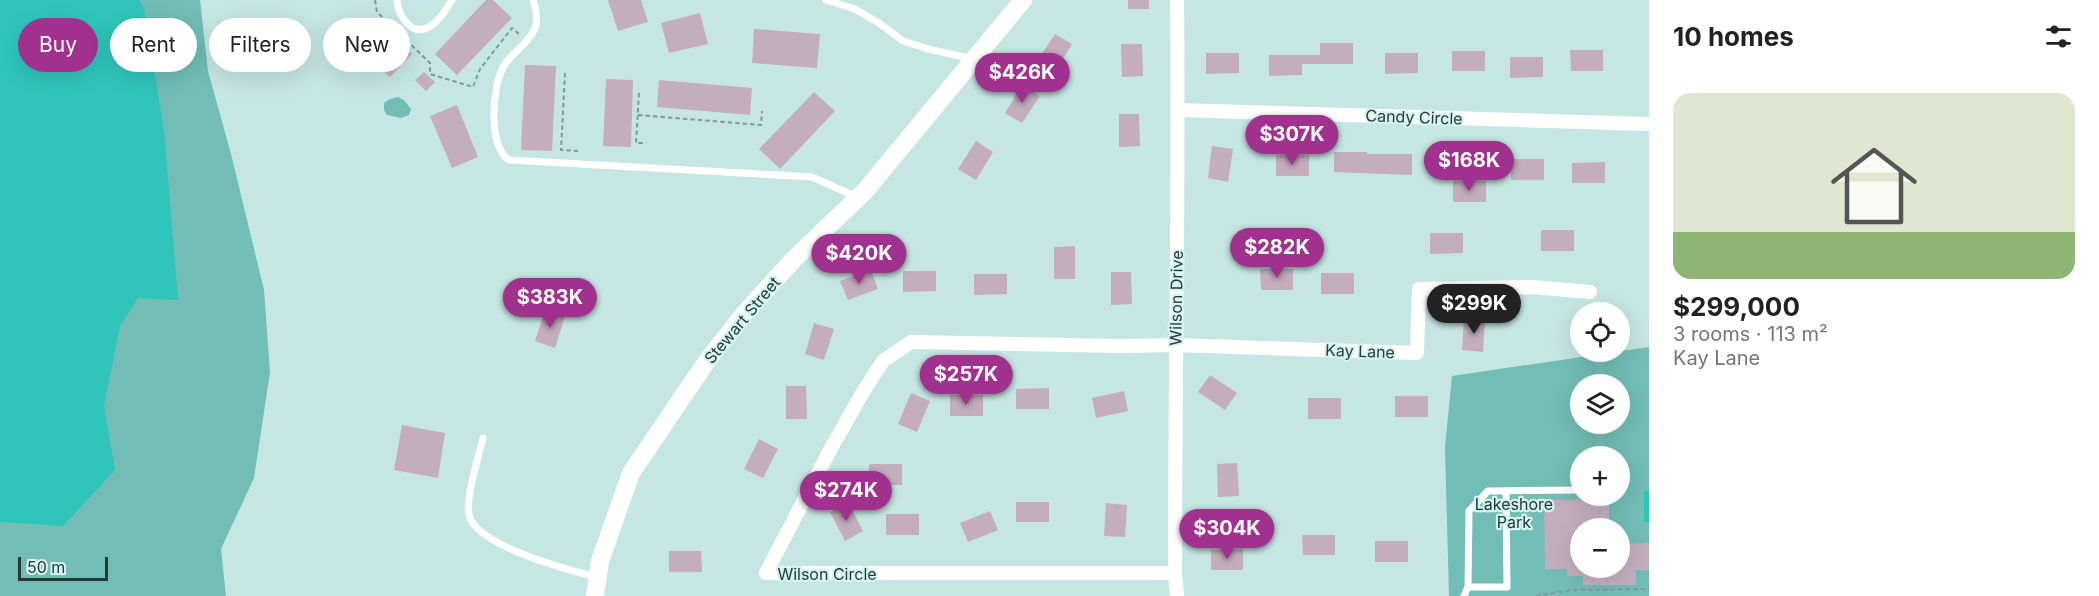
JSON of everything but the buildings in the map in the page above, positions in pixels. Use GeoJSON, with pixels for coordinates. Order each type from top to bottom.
{"type":"FeatureCollection","features":[{"type":"Feature","properties":{"kind":"street","name":"Stewart Street"},"geometry":{"type":"LineString","coordinates":[[595,596],[600,561],[632,473],[707,361],[744,314],[794,259],[858,198],[1023,0]]}},
{"type":"Feature","properties":{"kind":"street","name":"Wilson Drive"},"geometry":{"type":"LineString","coordinates":[[1177,0],[1175,345],[1175,573],[1177,596]]}},
{"type":"Feature","properties":{"kind":"street","name":"Candy Circle"},"geometry":{"type":"LineString","coordinates":[[1178,110],[1649,124]]}},
{"type":"Feature","properties":{"kind":"street","name":"Kay Lane"},"geometry":{"type":"LineString","coordinates":[[1175,345],[1417,353],[1419,289],[1532,287],[1590,292]]}},
{"type":"Feature","properties":{"kind":"street","name":"Wilson Circle"},"geometry":{"type":"LineString","coordinates":[[1175,345],[911,342],[883,361],[863,392],[766,573],[1175,573]]}},
{"type":"Feature","properties":{"kind":"lane"},"geometry":{"type":"LineString","coordinates":[[397,0],[397,8],[402,17],[416,30],[424,30],[441,18],[452,0]]}},
{"type":"Feature","properties":{"kind":"lane"},"geometry":{"type":"LineString","coordinates":[[533,0],[536,12],[534,31],[505,64],[496,87],[495,141],[502,156],[509,160],[812,177],[858,198]]}},
{"type":"Feature","properties":{"kind":"lane"},"geometry":{"type":"LineString","coordinates":[[826,0],[855,9],[903,41],[928,50],[973,59]]}},
{"type":"Feature","properties":{"kind":"lane"},"geometry":{"type":"LineString","coordinates":[[483,438],[468,504],[471,521],[476,528],[521,554],[598,578]]}},
{"type":"Feature","properties":{"kind":"lane"},"geometry":{"type":"LineString","coordinates":[[1464,596],[1468,587],[1468,511],[1488,491],[1570,490]]}},
{"type":"Feature","properties":{"kind":"lane"},"geometry":{"type":"LineString","coordinates":[[1468,587],[1507,587],[1506,491]]}},
{"type":"Feature","properties":{"kind":"path"},"geometry":{"type":"LineString","coordinates":[[375,0],[377,12],[430,63],[430,74],[473,87],[480,69],[512,28],[526,40]]}},
{"type":"Feature","properties":{"kind":"path"},"geometry":{"type":"LineString","coordinates":[[565,73],[561,150],[578,151]]}},
{"type":"Feature","properties":{"kind":"path"},"geometry":{"type":"LineString","coordinates":[[639,93],[636,142],[646,143]]}},
{"type":"Feature","properties":{"kind":"path"},"geometry":{"type":"LineString","coordinates":[[638,115],[761,125],[762,111]]}},
{"type":"Feature","properties":{"kind":"path"},"geometry":{"type":"LineString","coordinates":[[1536,596],[1570,590],[1649,589]]}},
{"type":"Feature","properties":{"kind":"green space"},"geometry":{"type":"Polygon","coordinates":[[[0,0],[200,0],[208,71],[264,290],[270,372],[254,478],[221,549],[226,596],[0,596],[0,0]]]}},
{"type":"Feature","properties":{"kind":"green space"},"geometry":{"type":"Polygon","coordinates":[[[398,97],[404,100],[411,109],[409,115],[401,118],[387,115],[384,110],[384,103],[398,97]]]}},
{"type":"Feature","properties":{"kind":"green space","name":"Lakeshore Park"},"geometry":{"type":"Polygon","coordinates":[[[1649,347],[1649,596],[1449,596],[1445,447],[1452,376],[1570,359],[1570,362],[1630,362],[1630,350],[1649,347]]]}},
{"type":"Feature","properties":{"kind":"shaded area"},"geometry":{"type":"Polygon","coordinates":[[[0,0],[139,0],[144,8],[146,18],[110,18],[110,72],[154,72],[164,130],[178,300],[138,298],[120,326],[104,405],[115,470],[63,526],[0,522],[0,0]]]}},
{"type":"Feature","properties":{"kind":"shaded area"},"geometry":{"type":"Polygon","coordinates":[[[1644,491],[1649,491],[1649,522],[1644,522],[1644,491]]]}}]}
